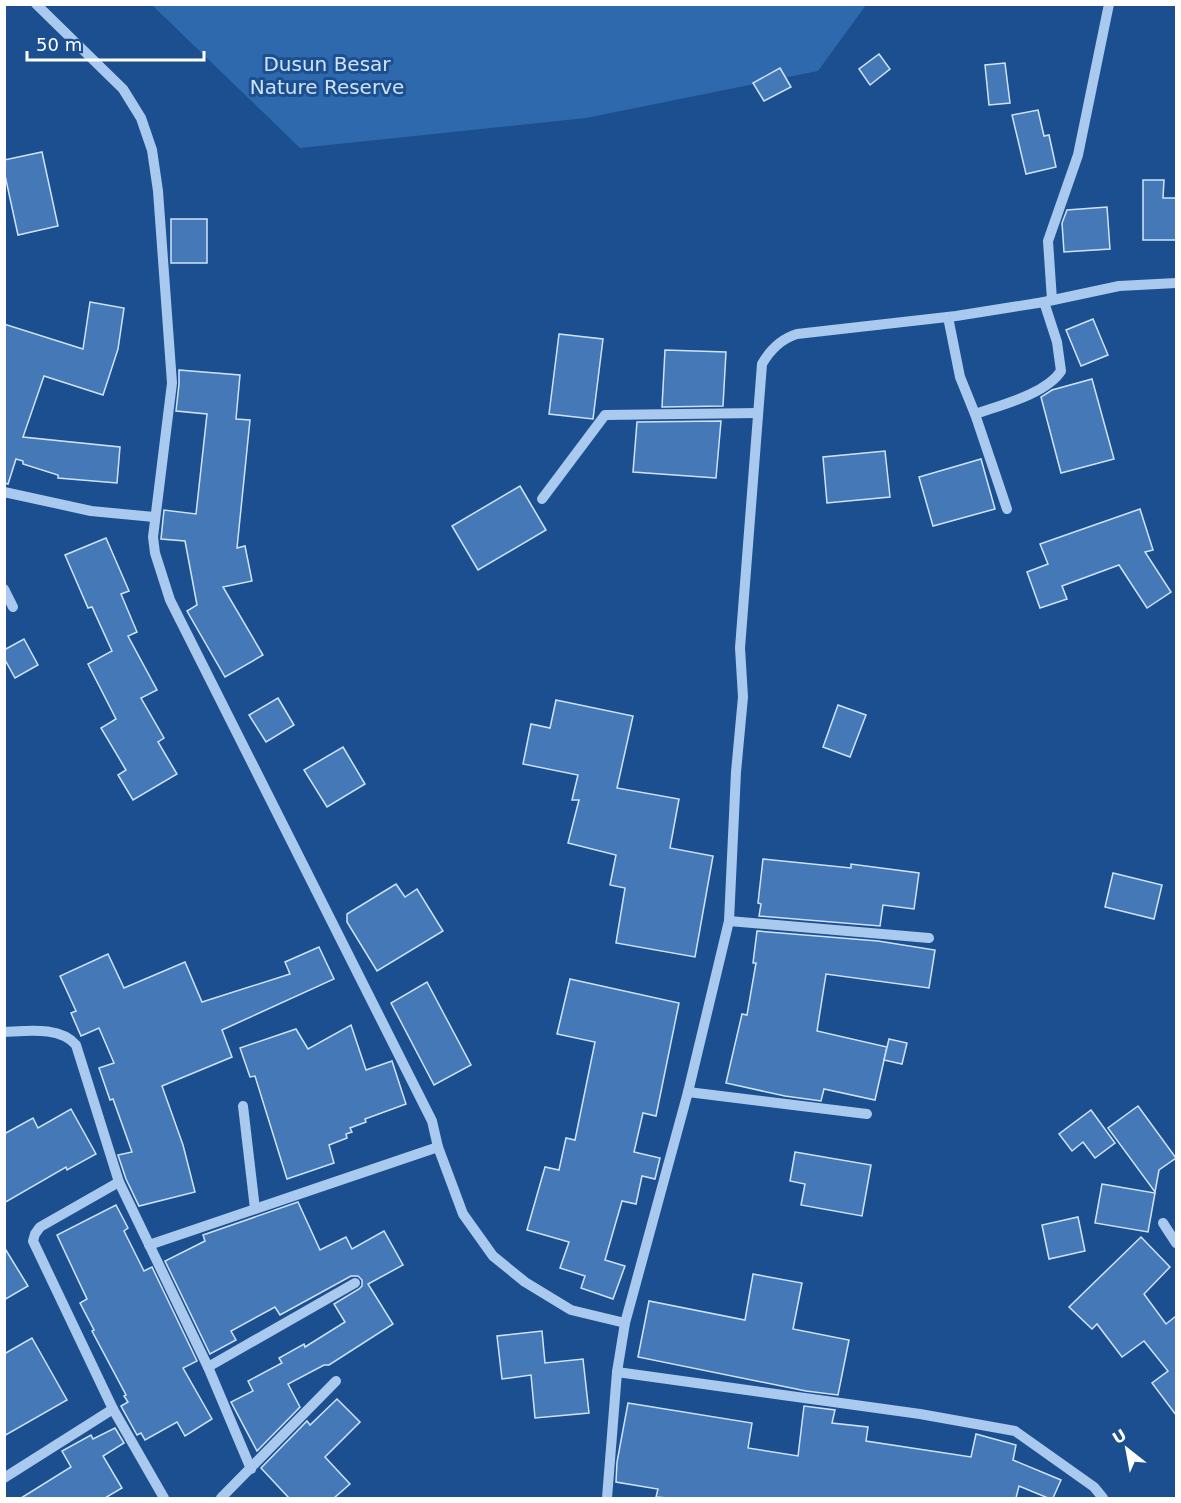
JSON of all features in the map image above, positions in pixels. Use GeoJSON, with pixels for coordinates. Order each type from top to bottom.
{"type":"FeatureCollection","features":[{"type":"Feature","properties":{"kind":"street"},"geometry":{"type":"LineString","coordinates":[[36,4],[123,89],[141,118],[152,150],[158,191],[172,383],[153,537],[155,553],[170,600],[432,1121],[438,1147],[463,1214],[494,1256],[525,1282],[572,1310],[625,1323]]}},
{"type":"Feature","properties":{"kind":"street"},"geometry":{"type":"LineString","coordinates":[[975,414],[1037,391],[1055,381],[1062,371],[1048,301],[1048,241],[1078,155],[1109,4]]}},
{"type":"Feature","properties":{"kind":"street"},"geometry":{"type":"LineString","coordinates":[[607,1498],[617,1372],[625,1323],[688,1092],[729,921],[736,772],[743,697],[740,648],[762,364],[774,348],[792,335],[948,317],[1048,301],[1119,285],[1176,284]]}},
{"type":"Feature","properties":{"kind":"street"},"geometry":{"type":"LineString","coordinates":[[948,317],[960,377],[1007,509]]}},
{"type":"Feature","properties":{"kind":"street"},"geometry":{"type":"LineString","coordinates":[[542,499],[604,415],[758,413]]}},
{"type":"Feature","properties":{"kind":"street"},"geometry":{"type":"LineString","coordinates":[[4,492],[91,511],[154,517]]}},
{"type":"Feature","properties":{"kind":"street"},"geometry":{"type":"LineString","coordinates":[[4,589],[13,607]]}},
{"type":"Feature","properties":{"kind":"street"},"geometry":{"type":"LineString","coordinates":[[729,921],[929,938]]}},
{"type":"Feature","properties":{"kind":"street"},"geometry":{"type":"LineString","coordinates":[[4,1032],[39,1030],[70,1038],[76,1045],[119,1182],[208,1367],[251,1469]]}},
{"type":"Feature","properties":{"kind":"street"},"geometry":{"type":"LineString","coordinates":[[688,1092],[867,1114]]}},
{"type":"Feature","properties":{"kind":"street"},"geometry":{"type":"LineString","coordinates":[[243,1106],[255,1209]]}},
{"type":"Feature","properties":{"kind":"street"},"geometry":{"type":"LineString","coordinates":[[148,1245],[438,1147]]}},
{"type":"Feature","properties":{"kind":"street"},"geometry":{"type":"LineString","coordinates":[[119,1182],[40,1227],[34,1234],[33,1240],[113,1409],[164,1498]]}},
{"type":"Feature","properties":{"kind":"street"},"geometry":{"type":"LineString","coordinates":[[1163,1223],[1176,1243]]}},
{"type":"Feature","properties":{"kind":"street"},"geometry":{"type":"LineString","coordinates":[[208,1367],[355,1283]]}},
{"type":"Feature","properties":{"kind":"street"},"geometry":{"type":"LineString","coordinates":[[617,1372],[920,1414],[1015,1431],[1094,1487],[1103,1498]]}},
{"type":"Feature","properties":{"kind":"street"},"geometry":{"type":"LineString","coordinates":[[222,1498],[336,1381]]}},
{"type":"Feature","properties":{"kind":"street"},"geometry":{"type":"LineString","coordinates":[[4,1478],[113,1409]]}},
{"type":"Feature","properties":{"kind":"green space","name":"Dusun Besar Nature Reserve"},"geometry":{"type":"Polygon","coordinates":[[[152,5],[866,5],[818,71],[586,118],[300,148],[152,5]]]}},
{"type":"Feature","properties":{"kind":"building"},"geometry":{"type":"Polygon","coordinates":[[[879,54],[890,69],[870,85],[859,69],[879,54]]]}},
{"type":"Feature","properties":{"kind":"building"},"geometry":{"type":"Polygon","coordinates":[[[1005,63],[1010,103],[989,105],[985,65],[1005,63]]]}},
{"type":"Feature","properties":{"kind":"building"},"geometry":{"type":"Polygon","coordinates":[[[780,68],[791,87],[764,101],[753,83],[780,68]]]}},
{"type":"Feature","properties":{"kind":"building"},"geometry":{"type":"Polygon","coordinates":[[[1038,110],[1044,136],[1049,135],[1056,167],[1026,174],[1012,115],[1038,110]]]}},
{"type":"Feature","properties":{"kind":"building"},"geometry":{"type":"Polygon","coordinates":[[[42,152],[58,226],[18,235],[4,171],[4,160],[42,152]]]}},
{"type":"Feature","properties":{"kind":"building"},"geometry":{"type":"Polygon","coordinates":[[[1143,180],[1164,180],[1163,198],[1176,198],[1176,240],[1143,240],[1143,180]]]}},
{"type":"Feature","properties":{"kind":"building"},"geometry":{"type":"Polygon","coordinates":[[[1107,207],[1110,249],[1064,252],[1062,223],[1067,210],[1107,207]]]}},
{"type":"Feature","properties":{"kind":"building"},"geometry":{"type":"Polygon","coordinates":[[[171,219],[207,219],[207,263],[171,263],[171,219]]]}},
{"type":"Feature","properties":{"kind":"building"},"geometry":{"type":"Polygon","coordinates":[[[90,302],[124,308],[118,349],[103,395],[44,376],[23,437],[120,447],[117,483],[58,478],[58,475],[23,464],[23,461],[16,459],[8,484],[4,483],[4,324],[83,349],[90,302]]]}},
{"type":"Feature","properties":{"kind":"building"},"geometry":{"type":"Polygon","coordinates":[[[1093,319],[1108,355],[1081,366],[1066,330],[1093,319]]]}},
{"type":"Feature","properties":{"kind":"building"},"geometry":{"type":"Polygon","coordinates":[[[559,334],[603,339],[593,419],[549,414],[559,334]]]}},
{"type":"Feature","properties":{"kind":"building"},"geometry":{"type":"Polygon","coordinates":[[[665,350],[726,352],[723,406],[662,407],[665,350]]]}},
{"type":"Feature","properties":{"kind":"building"},"geometry":{"type":"Polygon","coordinates":[[[179,370],[240,375],[236,419],[250,420],[237,548],[245,546],[252,581],[223,587],[263,655],[225,677],[187,611],[197,605],[185,541],[161,539],[164,510],[196,514],[207,414],[176,411],[179,370]]]}},
{"type":"Feature","properties":{"kind":"building"},"geometry":{"type":"Polygon","coordinates":[[[1092,379],[1114,459],[1061,473],[1041,397],[1052,390],[1092,379]]]}},
{"type":"Feature","properties":{"kind":"building"},"geometry":{"type":"Polygon","coordinates":[[[721,421],[716,478],[633,472],[637,422],[721,421]]]}},
{"type":"Feature","properties":{"kind":"building"},"geometry":{"type":"Polygon","coordinates":[[[885,451],[890,497],[827,503],[823,457],[885,451]]]}},
{"type":"Feature","properties":{"kind":"building"},"geometry":{"type":"Polygon","coordinates":[[[981,459],[995,509],[933,526],[919,477],[981,459]]]}},
{"type":"Feature","properties":{"kind":"building"},"geometry":{"type":"Polygon","coordinates":[[[520,486],[546,530],[478,570],[452,526],[520,486]]]}},
{"type":"Feature","properties":{"kind":"building"},"geometry":{"type":"Polygon","coordinates":[[[1140,509],[1153,550],[1145,552],[1171,592],[1147,608],[1119,565],[1062,586],[1067,599],[1040,608],[1027,572],[1048,564],[1040,544],[1140,509]]]}},
{"type":"Feature","properties":{"kind":"building"},"geometry":{"type":"Polygon","coordinates":[[[106,538],[129,591],[121,594],[137,632],[128,636],[157,690],[141,698],[164,738],[158,742],[177,774],[133,800],[118,775],[126,770],[101,728],[116,719],[88,664],[112,651],[92,607],[88,608],[65,555],[106,538]]]}},
{"type":"Feature","properties":{"kind":"building"},"geometry":{"type":"Polygon","coordinates":[[[24,639],[38,665],[15,678],[4,658],[4,650],[24,639]]]}},
{"type":"Feature","properties":{"kind":"building"},"geometry":{"type":"Polygon","coordinates":[[[278,698],[294,725],[266,742],[249,715],[278,698]]]}},
{"type":"Feature","properties":{"kind":"building"},"geometry":{"type":"Polygon","coordinates":[[[556,700],[633,716],[617,788],[679,799],[670,848],[713,856],[695,957],[616,943],[625,888],[610,885],[616,855],[568,843],[579,800],[572,800],[578,775],[523,764],[531,724],[550,728],[556,700]]]}},
{"type":"Feature","properties":{"kind":"building"},"geometry":{"type":"Polygon","coordinates":[[[838,705],[866,715],[850,757],[823,747],[838,705]]]}},
{"type":"Feature","properties":{"kind":"building"},"geometry":{"type":"Polygon","coordinates":[[[343,747],[365,784],[327,807],[304,770],[343,747]]]}},
{"type":"Feature","properties":{"kind":"building"},"geometry":{"type":"Polygon","coordinates":[[[763,859],[851,868],[851,864],[919,873],[914,909],[883,905],[880,926],[759,916],[761,904],[758,903],[763,859]]]}},
{"type":"Feature","properties":{"kind":"building"},"geometry":{"type":"Polygon","coordinates":[[[1113,873],[1162,885],[1154,919],[1105,907],[1113,873]]]}},
{"type":"Feature","properties":{"kind":"building"},"geometry":{"type":"Polygon","coordinates":[[[396,884],[405,897],[417,889],[443,931],[377,971],[347,922],[347,914],[396,884]]]}},
{"type":"Feature","properties":{"kind":"building"},"geometry":{"type":"Polygon","coordinates":[[[757,931],[878,941],[935,950],[929,988],[826,974],[817,1031],[887,1047],[875,1100],[824,1089],[821,1101],[726,1083],[742,1014],[747,1015],[756,963],[753,963],[757,931]]]}},
{"type":"Feature","properties":{"kind":"building"},"geometry":{"type":"Polygon","coordinates":[[[319,947],[334,979],[222,1030],[232,1057],[162,1086],[183,1145],[195,1192],[139,1206],[118,1155],[132,1152],[99,1068],[114,1063],[99,1028],[81,1036],[71,1013],[76,1011],[60,976],[108,954],[124,988],[185,962],[202,1002],[290,974],[285,962],[319,947]]]}},
{"type":"Feature","properties":{"kind":"building"},"geometry":{"type":"Polygon","coordinates":[[[570,979],[679,1003],[656,1116],[643,1113],[634,1152],[660,1158],[655,1179],[642,1176],[636,1204],[622,1201],[605,1260],[625,1266],[613,1299],[581,1288],[585,1276],[560,1268],[569,1242],[527,1230],[545,1167],[559,1170],[566,1138],[575,1140],[595,1042],[557,1034],[570,979]]]}},
{"type":"Feature","properties":{"kind":"building"},"geometry":{"type":"Polygon","coordinates":[[[427,982],[471,1065],[434,1085],[391,1003],[427,982]]]}},
{"type":"Feature","properties":{"kind":"building"},"geometry":{"type":"Polygon","coordinates":[[[351,1025],[366,1070],[392,1061],[406,1104],[365,1119],[366,1122],[350,1128],[352,1132],[346,1134],[347,1138],[329,1145],[334,1163],[287,1179],[255,1076],[250,1077],[240,1048],[296,1029],[308,1049],[351,1025]]]}},
{"type":"Feature","properties":{"kind":"building"},"geometry":{"type":"Polygon","coordinates":[[[889,1039],[907,1043],[902,1064],[884,1060],[889,1039]]]}},
{"type":"Feature","properties":{"kind":"building"},"geometry":{"type":"Polygon","coordinates":[[[1138,1106],[1176,1158],[1159,1170],[1155,1192],[1108,1128],[1138,1106]]]}},
{"type":"Feature","properties":{"kind":"building"},"geometry":{"type":"Polygon","coordinates":[[[71,1109],[96,1154],[67,1170],[66,1167],[4,1203],[4,1134],[33,1118],[38,1128],[71,1109]]]}},
{"type":"Feature","properties":{"kind":"building"},"geometry":{"type":"Polygon","coordinates":[[[1091,1110],[1115,1143],[1095,1158],[1083,1142],[1072,1151],[1059,1134],[1091,1110]]]}},
{"type":"Feature","properties":{"kind":"building"},"geometry":{"type":"Polygon","coordinates":[[[795,1152],[871,1165],[862,1216],[801,1205],[805,1184],[790,1181],[795,1152]]]}},
{"type":"Feature","properties":{"kind":"building"},"geometry":{"type":"Polygon","coordinates":[[[1102,1184],[1155,1193],[1148,1232],[1095,1223],[1102,1184]]]}},
{"type":"Feature","properties":{"kind":"building"},"geometry":{"type":"Polygon","coordinates":[[[298,1202],[320,1250],[346,1237],[352,1249],[384,1231],[403,1265],[368,1284],[393,1324],[329,1365],[324,1365],[288,1384],[300,1407],[257,1451],[231,1402],[253,1391],[248,1381],[282,1363],[279,1358],[304,1344],[305,1347],[345,1322],[334,1304],[359,1289],[362,1286],[362,1280],[358,1276],[351,1276],[280,1315],[275,1307],[231,1331],[236,1340],[210,1354],[165,1261],[205,1241],[203,1235],[298,1202]]]}},
{"type":"Feature","properties":{"kind":"building"},"geometry":{"type":"Polygon","coordinates":[[[116,1205],[128,1228],[124,1231],[144,1271],[152,1267],[197,1361],[183,1368],[212,1419],[185,1436],[177,1422],[145,1440],[141,1433],[137,1435],[121,1406],[128,1402],[124,1396],[126,1395],[92,1331],[94,1330],[80,1303],[87,1299],[57,1235],[116,1205]]]}},
{"type":"Feature","properties":{"kind":"building"},"geometry":{"type":"Polygon","coordinates":[[[1078,1217],[1085,1251],[1049,1259],[1042,1225],[1078,1217]]]}},
{"type":"Feature","properties":{"kind":"building"},"geometry":{"type":"Polygon","coordinates":[[[1141,1237],[1170,1267],[1144,1294],[1166,1324],[1176,1316],[1176,1415],[1152,1383],[1168,1371],[1144,1341],[1122,1357],[1097,1324],[1092,1329],[1069,1307],[1141,1237]]]}},
{"type":"Feature","properties":{"kind":"building"},"geometry":{"type":"Polygon","coordinates":[[[4,1247],[28,1286],[4,1300],[4,1247]]]}},
{"type":"Feature","properties":{"kind":"building"},"geometry":{"type":"Polygon","coordinates":[[[753,1274],[802,1283],[793,1329],[849,1340],[838,1395],[806,1391],[638,1357],[649,1301],[745,1320],[753,1274]]]}},
{"type":"Feature","properties":{"kind":"building"},"geometry":{"type":"Polygon","coordinates":[[[542,1331],[545,1363],[583,1359],[589,1413],[535,1418],[531,1375],[502,1379],[497,1336],[542,1331]]]}},
{"type":"Feature","properties":{"kind":"building"},"geometry":{"type":"Polygon","coordinates":[[[32,1338],[67,1400],[4,1436],[4,1354],[32,1338]]]}},
{"type":"Feature","properties":{"kind":"building"},"geometry":{"type":"Polygon","coordinates":[[[337,1399],[360,1422],[325,1457],[350,1484],[334,1498],[289,1498],[261,1468],[307,1421],[310,1425],[337,1399]]]}},
{"type":"Feature","properties":{"kind":"building"},"geometry":{"type":"Polygon","coordinates":[[[628,1403],[752,1423],[748,1448],[798,1456],[804,1406],[835,1410],[832,1423],[868,1427],[866,1441],[971,1457],[976,1434],[1016,1445],[1013,1460],[1061,1480],[1053,1498],[1019,1486],[1016,1498],[656,1497],[658,1489],[616,1482],[617,1462],[628,1403]]]}},
{"type":"Feature","properties":{"kind":"building"},"geometry":{"type":"Polygon","coordinates":[[[115,1428],[124,1443],[103,1456],[122,1488],[105,1498],[21,1498],[71,1467],[62,1451],[91,1435],[93,1439],[115,1428]]]}}]}
